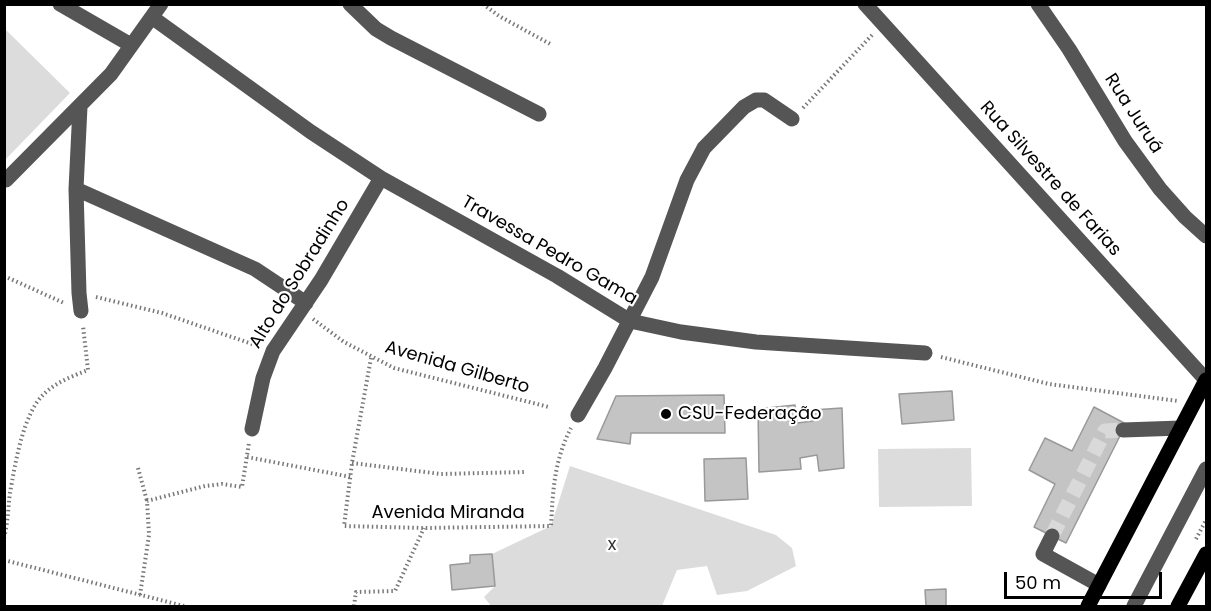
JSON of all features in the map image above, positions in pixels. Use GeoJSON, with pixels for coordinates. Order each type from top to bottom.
{"type":"FeatureCollection","features":[{"type":"Feature","properties":{"kind":"main road"},"geometry":{"type":"LineString","coordinates":[[1088,606],[1206,380]]}},
{"type":"Feature","properties":{"kind":"main road"},"geometry":{"type":"LineString","coordinates":[[1178,606],[1206,554]]}},
{"type":"Feature","properties":{"kind":"street"},"geometry":{"type":"LineString","coordinates":[[60,4],[131,45]]}},
{"type":"Feature","properties":{"kind":"street"},"geometry":{"type":"LineString","coordinates":[[350,4],[376,29],[391,38],[539,114]]}},
{"type":"Feature","properties":{"kind":"street","name":"Rua Silvestre de Farias"},"geometry":{"type":"LineString","coordinates":[[865,4],[1206,380]]}},
{"type":"Feature","properties":{"kind":"street","name":"Rua Juruá"},"geometry":{"type":"LineString","coordinates":[[1038,4],[1053,24],[1125,141],[1160,189],[1206,236]]}},
{"type":"Feature","properties":{"kind":"street"},"geometry":{"type":"LineString","coordinates":[[6,180],[111,74],[157,11]]}},
{"type":"Feature","properties":{"kind":"street","name":"Travessa Pedro Gama"},"geometry":{"type":"LineString","coordinates":[[157,11],[311,132],[381,178],[557,276],[630,321],[681,332],[756,342],[925,353]]}},
{"type":"Feature","properties":{"kind":"street"},"geometry":{"type":"LineString","coordinates":[[578,415],[652,277],[687,180],[705,148],[744,107],[756,100],[764,100],[792,119]]}},
{"type":"Feature","properties":{"kind":"street"},"geometry":{"type":"LineString","coordinates":[[80,107],[76,189],[81,310]]}},
{"type":"Feature","properties":{"kind":"street","name":"Alto do Sobradinho"},"geometry":{"type":"LineString","coordinates":[[252,429],[263,378],[273,351],[321,280],[381,178]]}},
{"type":"Feature","properties":{"kind":"street"},"geometry":{"type":"LineString","coordinates":[[76,189],[255,269],[303,306]]}},
{"type":"Feature","properties":{"kind":"street"},"geometry":{"type":"LineString","coordinates":[[1123,430],[1181,428]]}},
{"type":"Feature","properties":{"kind":"street"},"geometry":{"type":"LineString","coordinates":[[1137,604],[1206,469]]}},
{"type":"Feature","properties":{"kind":"street"},"geometry":{"type":"LineString","coordinates":[[1052,536],[1043,554],[1099,585]]}},
{"type":"Feature","properties":{"kind":"path"},"geometry":{"type":"LineString","coordinates":[[483,4],[499,16],[552,45]]}},
{"type":"Feature","properties":{"kind":"path"},"geometry":{"type":"LineString","coordinates":[[792,119],[883,24]]}},
{"type":"Feature","properties":{"kind":"path"},"geometry":{"type":"LineString","coordinates":[[4,276],[81,310],[88,370],[64,380],[44,393],[34,405],[22,439],[12,483],[4,538]]}},
{"type":"Feature","properties":{"kind":"path"},"geometry":{"type":"LineString","coordinates":[[79,293],[162,313],[273,351]]}},
{"type":"Feature","properties":{"kind":"path","name":"Avenida Gilberto"},"geometry":{"type":"LineString","coordinates":[[303,306],[344,342],[394,368],[549,407]]}},
{"type":"Feature","properties":{"kind":"path"},"geometry":{"type":"LineString","coordinates":[[925,353],[1049,384],[1194,403]]}},
{"type":"Feature","properties":{"kind":"path"},"geometry":{"type":"LineString","coordinates":[[247,457],[351,477],[371,358]]}},
{"type":"Feature","properties":{"kind":"path","name":"Avenida Miranda"},"geometry":{"type":"LineString","coordinates":[[351,477],[344,526],[424,528],[551,526],[556,464],[578,415]]}},
{"type":"Feature","properties":{"kind":"path"},"geometry":{"type":"LineString","coordinates":[[147,501],[206,486],[222,484],[242,487],[252,429]]}},
{"type":"Feature","properties":{"kind":"path"},"geometry":{"type":"LineString","coordinates":[[352,463],[441,474],[526,472]]}},
{"type":"Feature","properties":{"kind":"path"},"geometry":{"type":"LineString","coordinates":[[138,468],[147,501],[149,535],[140,595]]}},
{"type":"Feature","properties":{"kind":"path"},"geometry":{"type":"LineString","coordinates":[[354,606],[356,592],[395,591],[424,528]]}},
{"type":"Feature","properties":{"kind":"path"},"geometry":{"type":"LineString","coordinates":[[4,561],[184,606]]}},
{"type":"Feature","properties":{"kind":"green space"},"geometry":{"type":"Polygon","coordinates":[[[4,28],[70,93],[5,160],[4,160],[4,28]]]}},
{"type":"Feature","properties":{"kind":"green space"},"geometry":{"type":"Polygon","coordinates":[[[971,448],[972,506],[879,507],[878,449],[971,448]]]}},
{"type":"Feature","properties":{"kind":"green space","name":"x"},"geometry":{"type":"Polygon","coordinates":[[[570,466],[776,535],[792,548],[796,566],[747,591],[717,595],[707,566],[677,570],[662,606],[491,606],[484,597],[495,586],[492,554],[551,526],[570,466]]]}},
{"type":"Feature","properties":{"kind":"building"},"geometry":{"type":"Polygon","coordinates":[[[952,391],[954,420],[902,424],[899,394],[952,391]]]}},
{"type":"Feature","properties":{"kind":"building","name":"CSU-Federação"},"geometry":{"type":"Polygon","coordinates":[[[724,395],[725,433],[631,433],[630,444],[597,439],[616,396],[724,395]]]}},
{"type":"Feature","properties":{"kind":"building"},"geometry":{"type":"Polygon","coordinates":[[[795,405],[797,423],[813,421],[812,410],[842,408],[844,468],[819,471],[817,455],[800,458],[801,469],[759,472],[758,409],[795,405]]]}},
{"type":"Feature","properties":{"kind":"building"},"geometry":{"type":"Polygon","coordinates":[[[1094,407],[1126,424],[1066,543],[1034,527],[1055,484],[1029,470],[1045,438],[1072,451],[1094,407]]]}},
{"type":"Feature","properties":{"kind":"building"},"geometry":{"type":"Polygon","coordinates":[[[746,458],[748,499],[705,501],[704,459],[746,458]]]}},
{"type":"Feature","properties":{"kind":"building"},"geometry":{"type":"Polygon","coordinates":[[[492,554],[495,586],[452,590],[450,565],[470,563],[470,555],[492,554]]]}},
{"type":"Feature","properties":{"kind":"building"},"geometry":{"type":"Polygon","coordinates":[[[946,589],[946,606],[926,606],[925,590],[946,589]]]}},
{"type":"Feature","properties":{"kind":"tunnel"},"geometry":{"type":"LineString","coordinates":[[1052,536],[1105,431],[1123,430]]}},
{"type":"Feature","properties":{"kind":"place","name":"CSU-Federação"},"geometry":{"type":"Point","coordinates":[666,414]}}]}
